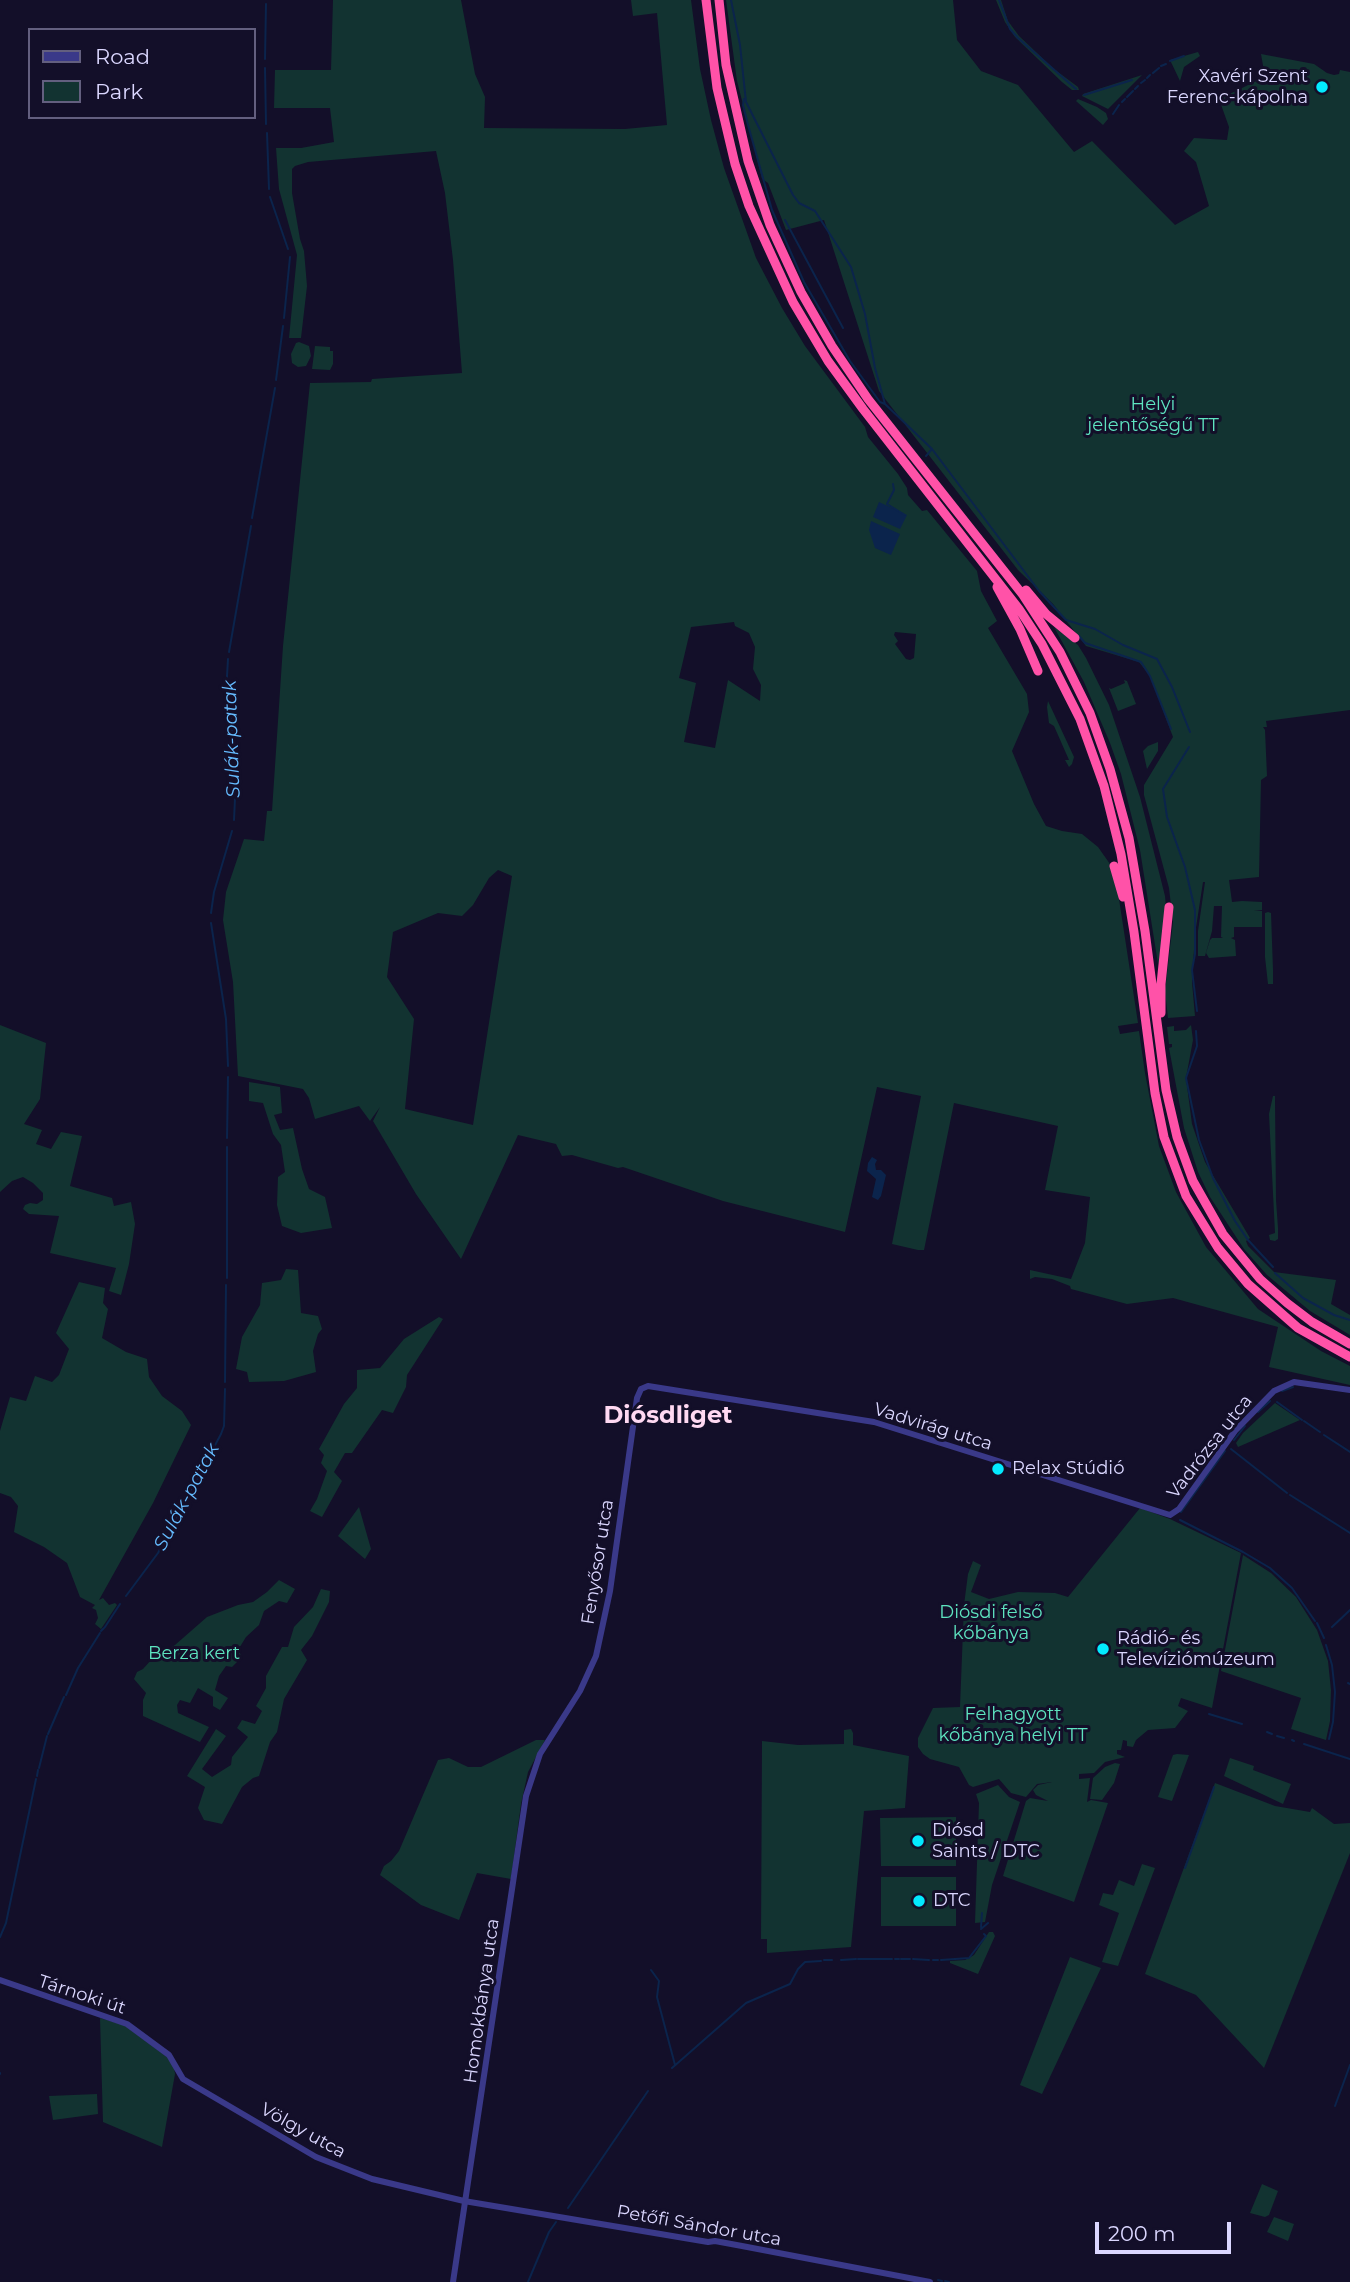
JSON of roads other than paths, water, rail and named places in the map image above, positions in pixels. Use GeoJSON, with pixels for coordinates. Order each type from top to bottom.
{"type":"FeatureCollection","features":[{"type":"Feature","properties":{"kind":"highway"},"geometry":{"type":"LineString","coordinates":[[706,0],[717,88],[731,147],[749,206],[783,282],[842,382],[1019,609],[1042,644],[1080,719],[1101,777],[1121,854],[1158,1112],[1168,1150],[1186,1196],[1218,1248],[1248,1284],[1298,1328],[1350,1357]]}},
{"type":"Feature","properties":{"kind":"highway"},"geometry":{"type":"LineString","coordinates":[[719,0],[726,65],[739,126],[761,201],[785,260],[821,329],[868,399],[1002,567],[1049,634],[1072,674],[1103,748],[1123,814],[1138,883],[1166,1090],[1177,1137],[1193,1181],[1210,1215],[1240,1256],[1273,1291],[1312,1322],[1350,1344]]}},
{"type":"Feature","properties":{"kind":"highway"},"geometry":{"type":"LineString","coordinates":[[983,561],[1013,615],[1038,671]]}},
{"type":"Feature","properties":{"kind":"highway"},"geometry":{"type":"LineString","coordinates":[[1002,567],[1015,576],[1046,614],[1075,638]]}},
{"type":"Feature","properties":{"kind":"highway"},"geometry":{"type":"LineString","coordinates":[[1114,866],[1134,932]]}},
{"type":"Feature","properties":{"kind":"highway"},"geometry":{"type":"LineString","coordinates":[[1158,1032],[1169,907]]}},
{"type":"Feature","properties":{"kind":"street","name":"Vadrózsa utca"},"geometry":{"type":"LineString","coordinates":[[1170,1515],[1179,1509],[1235,1432],[1274,1391],[1294,1382],[1350,1390]]}},
{"type":"Feature","properties":{"kind":"street","name":"Vadvirág utca"},"geometry":{"type":"LineString","coordinates":[[641,1389],[649,1386],[895,1427],[1170,1515]]}},
{"type":"Feature","properties":{"kind":"street","name":"Fenyősor utca"},"geometry":{"type":"LineString","coordinates":[[555,1730],[580,1691],[596,1656],[610,1591],[637,1398],[641,1389]]}},
{"type":"Feature","properties":{"kind":"street","name":"Homokbánya utca"},"geometry":{"type":"LineString","coordinates":[[453,2282],[526,1796],[540,1754],[555,1730]]}},
{"type":"Feature","properties":{"kind":"street","name":"Tárnoki út"},"geometry":{"type":"LineString","coordinates":[[0,1980],[127,2024],[169,2055],[178,2074]]}},
{"type":"Feature","properties":{"kind":"street","name":"Völgy utca"},"geometry":{"type":"LineString","coordinates":[[178,2074],[331,2164],[372,2179],[464,2201]]}},
{"type":"Feature","properties":{"kind":"street","name":"Petőfi Sándor utca"},"geometry":{"type":"LineString","coordinates":[[464,2201],[701,2241],[715,2241],[929,2282]]}},
{"type":"Feature","properties":{"kind":"water"},"geometry":{"type":"Polygon","coordinates":[[[879,502],[907,515],[900,529],[873,517],[879,502]]]}},
{"type":"Feature","properties":{"kind":"water"},"geometry":{"type":"Polygon","coordinates":[[[871,521],[900,534],[891,555],[875,548],[869,530],[871,521]]]}},
{"type":"Feature","properties":{"kind":"water"},"geometry":{"type":"Polygon","coordinates":[[[872,1157],[877,1160],[876,1170],[881,1170],[886,1175],[878,1200],[872,1197],[876,1179],[867,1171],[872,1157]]]}},
{"type":"Feature","properties":{"kind":"waterway"},"geometry":{"type":"LineString","coordinates":[[731,0],[740,45],[746,102],[793,195],[799,203],[815,211],[851,267],[865,314],[885,404]]}},
{"type":"Feature","properties":{"kind":"waterway"},"geometry":{"type":"LineString","coordinates":[[999,0],[1010,29],[1076,89]]}},
{"type":"Feature","properties":{"kind":"waterway"},"geometry":{"type":"LineString","coordinates":[[265,59],[266,4]]}},
{"type":"Feature","properties":{"kind":"waterway"},"geometry":{"type":"LineString","coordinates":[[1170,61],[1184,56]]}},
{"type":"Feature","properties":{"kind":"waterway"},"geometry":{"type":"LineString","coordinates":[[1161,66],[1166,64]]}},
{"type":"Feature","properties":{"kind":"waterway"},"geometry":{"type":"LineString","coordinates":[[265,68],[266,124]]}},
{"type":"Feature","properties":{"kind":"waterway"},"geometry":{"type":"LineString","coordinates":[[1153,73],[1159,68]]}},
{"type":"Feature","properties":{"kind":"waterway"},"geometry":{"type":"LineString","coordinates":[[1147,78],[1150,75]]}},
{"type":"Feature","properties":{"kind":"waterway"},"geometry":{"type":"LineString","coordinates":[[1084,95],[1132,80]]}},
{"type":"Feature","properties":{"kind":"waterway"},"geometry":{"type":"LineString","coordinates":[[1141,83],[1145,80]]}},
{"type":"Feature","properties":{"kind":"waterway"},"geometry":{"type":"LineString","coordinates":[[1135,89],[1138,86]]}},
{"type":"Feature","properties":{"kind":"waterway"},"geometry":{"type":"LineString","coordinates":[[1127,97],[1133,91]]}},
{"type":"Feature","properties":{"kind":"waterway"},"geometry":{"type":"LineString","coordinates":[[744,99],[748,125],[772,210],[804,282],[850,361],[880,402],[932,449],[926,456]]}},
{"type":"Feature","properties":{"kind":"waterway"},"geometry":{"type":"LineString","coordinates":[[1122,102],[1125,99]]}},
{"type":"Feature","properties":{"kind":"waterway"},"geometry":{"type":"LineString","coordinates":[[1113,114],[1119,105]]}},
{"type":"Feature","properties":{"kind":"waterway"},"geometry":{"type":"LineString","coordinates":[[267,133],[269,189]]}},
{"type":"Feature","properties":{"kind":"waterway"},"geometry":{"type":"LineString","coordinates":[[270,197],[288,249]]}},
{"type":"Feature","properties":{"kind":"waterway"},"geometry":{"type":"LineString","coordinates":[[785,220],[843,328]]}},
{"type":"Feature","properties":{"kind":"waterway"},"geometry":{"type":"LineString","coordinates":[[284,318],[290,257]]}},
{"type":"Feature","properties":{"kind":"waterway"},"geometry":{"type":"LineString","coordinates":[[276,380],[283,326]]}},
{"type":"Feature","properties":{"kind":"waterway","name":"Sulák-patak"},"geometry":{"type":"LineString","coordinates":[[252,518],[275,388]]}},
{"type":"Feature","properties":{"kind":"waterway"},"geometry":{"type":"LineString","coordinates":[[932,449],[1039,591],[1066,620],[1095,629],[1123,645],[1157,659],[1172,687],[1190,732]]}},
{"type":"Feature","properties":{"kind":"waterway"},"geometry":{"type":"LineString","coordinates":[[893,484],[894,490],[887,504],[905,515]]}},
{"type":"Feature","properties":{"kind":"waterway","name":"Sulák-patak"},"geometry":{"type":"LineString","coordinates":[[229,652],[251,526]]}},
{"type":"Feature","properties":{"kind":"waterway"},"geometry":{"type":"LineString","coordinates":[[1079,636],[1085,643],[1141,662],[1150,676],[1171,729]]}},
{"type":"Feature","properties":{"kind":"waterway","name":"Sulák-patak"},"geometry":{"type":"LineString","coordinates":[[228,659],[227,676],[236,777],[234,820]]}},
{"type":"Feature","properties":{"kind":"waterway"},"geometry":{"type":"LineString","coordinates":[[1189,747],[1163,789],[1167,817],[1185,867],[1195,910],[1195,954],[1192,970],[1197,1011]]}},
{"type":"Feature","properties":{"kind":"waterway","name":"Sulák-patak"},"geometry":{"type":"LineString","coordinates":[[211,913],[214,892],[232,831]]}},
{"type":"Feature","properties":{"kind":"waterway","name":"Sulák-patak"},"geometry":{"type":"LineString","coordinates":[[211,923],[226,1019],[228,1066]]}},
{"type":"Feature","properties":{"kind":"waterway"},"geometry":{"type":"LineString","coordinates":[[1196,1031],[1197,1046],[1186,1078],[1199,1140],[1213,1178],[1235,1221],[1273,1267]]}},
{"type":"Feature","properties":{"kind":"waterway","name":"Sulák-patak"},"geometry":{"type":"LineString","coordinates":[[227,1138],[228,1077]]}},
{"type":"Feature","properties":{"kind":"waterway","name":"Sulák-patak"},"geometry":{"type":"LineString","coordinates":[[227,1147],[227,1278]]}},
{"type":"Feature","properties":{"kind":"waterway"},"geometry":{"type":"LineString","coordinates":[[1275,1273],[1303,1298],[1334,1315],[1350,1320]]}},
{"type":"Feature","properties":{"kind":"waterway"},"geometry":{"type":"LineString","coordinates":[[225,1382],[226,1285]]}},
{"type":"Feature","properties":{"kind":"waterway"},"geometry":{"type":"LineString","coordinates":[[1282,1391],[1293,1387]]}},
{"type":"Feature","properties":{"kind":"waterway","name":"Sulák-patak"},"geometry":{"type":"LineString","coordinates":[[126,1596],[158,1553],[221,1434],[224,1426],[225,1389]]}},
{"type":"Feature","properties":{"kind":"waterway"},"geometry":{"type":"LineString","coordinates":[[1258,1412],[1270,1401]]}},
{"type":"Feature","properties":{"kind":"waterway"},"geometry":{"type":"LineString","coordinates":[[1277,1402],[1302,1420]]}},
{"type":"Feature","properties":{"kind":"waterway"},"geometry":{"type":"LineString","coordinates":[[1304,1421],[1320,1432]]}},
{"type":"Feature","properties":{"kind":"waterway"},"geometry":{"type":"LineString","coordinates":[[1234,1440],[1245,1426]]}},
{"type":"Feature","properties":{"kind":"waterway"},"geometry":{"type":"LineString","coordinates":[[1324,1435],[1350,1452]]}},
{"type":"Feature","properties":{"kind":"waterway"},"geometry":{"type":"LineString","coordinates":[[1231,1449],[1287,1493]]}},
{"type":"Feature","properties":{"kind":"waterway"},"geometry":{"type":"LineString","coordinates":[[1181,1512],[1225,1451]]}},
{"type":"Feature","properties":{"kind":"waterway"},"geometry":{"type":"LineString","coordinates":[[1290,1495],[1350,1533]]}},
{"type":"Feature","properties":{"kind":"waterway"},"geometry":{"type":"LineString","coordinates":[[1180,1520],[1270,1568],[1292,1588],[1315,1621]]}},
{"type":"Feature","properties":{"kind":"waterway","name":"Sulák-patak"},"geometry":{"type":"LineString","coordinates":[[105,1627],[120,1604]]}},
{"type":"Feature","properties":{"kind":"waterway"},"geometry":{"type":"LineString","coordinates":[[1332,1627],[1350,1610]]}},
{"type":"Feature","properties":{"kind":"waterway"},"geometry":{"type":"LineString","coordinates":[[1317,1623],[1324,1638]]}},
{"type":"Feature","properties":{"kind":"waterway","name":"Sulák-patak"},"geometry":{"type":"LineString","coordinates":[[101,1631],[104,1628]]}},
{"type":"Feature","properties":{"kind":"waterway","name":"Sulák-patak"},"geometry":{"type":"LineString","coordinates":[[66,1695],[78,1668],[100,1633]]}},
{"type":"Feature","properties":{"kind":"waterway"},"geometry":{"type":"LineString","coordinates":[[1326,1645],[1332,1665],[1335,1692],[1329,1739]]}},
{"type":"Feature","properties":{"kind":"waterway","name":"Sulák-patak"},"geometry":{"type":"LineString","coordinates":[[48,1734],[64,1697]]}},
{"type":"Feature","properties":{"kind":"waterway"},"geometry":{"type":"LineString","coordinates":[[1209,1714],[1242,1724]]}},
{"type":"Feature","properties":{"kind":"waterway"},"geometry":{"type":"LineString","coordinates":[[1267,1732],[1272,1734]]}},
{"type":"Feature","properties":{"kind":"waterway","name":"Sulák-patak"},"geometry":{"type":"LineString","coordinates":[[39,1768],[47,1736]]}},
{"type":"Feature","properties":{"kind":"waterway"},"geometry":{"type":"LineString","coordinates":[[1277,1736],[1284,1738]]}},
{"type":"Feature","properties":{"kind":"waterway"},"geometry":{"type":"LineString","coordinates":[[1304,1744],[1350,1759]]}},
{"type":"Feature","properties":{"kind":"waterway","name":"Sulák-patak"},"geometry":{"type":"LineString","coordinates":[[37,1776],[38,1770]]}},
{"type":"Feature","properties":{"kind":"waterway","name":"Sulák-patak"},"geometry":{"type":"LineString","coordinates":[[0,1937],[6,1923],[36,1779]]}},
{"type":"Feature","properties":{"kind":"waterway"},"geometry":{"type":"LineString","coordinates":[[1185,1868],[1214,1787]]}},
{"type":"Feature","properties":{"kind":"waterway"},"geometry":{"type":"LineString","coordinates":[[981,1927],[982,1913]]}},
{"type":"Feature","properties":{"kind":"waterway"},"geometry":{"type":"LineString","coordinates":[[981,1929],[988,1923]]}},
{"type":"Feature","properties":{"kind":"waterway"},"geometry":{"type":"LineString","coordinates":[[941,1960],[969,1958],[986,1936],[984,1934]]}},
{"type":"Feature","properties":{"kind":"waterway"},"geometry":{"type":"LineString","coordinates":[[841,1960],[856,1959]]}},
{"type":"Feature","properties":{"kind":"waterway"},"geometry":{"type":"LineString","coordinates":[[858,1959],[892,1959]]}},
{"type":"Feature","properties":{"kind":"waterway"},"geometry":{"type":"LineString","coordinates":[[901,1959],[910,1959]]}},
{"type":"Feature","properties":{"kind":"waterway"},"geometry":{"type":"LineString","coordinates":[[913,1959],[929,1960]]}},
{"type":"Feature","properties":{"kind":"waterway"},"geometry":{"type":"LineString","coordinates":[[824,1960],[832,1960]]}},
{"type":"Feature","properties":{"kind":"waterway"},"geometry":{"type":"LineString","coordinates":[[933,1960],[938,1960]]}},
{"type":"Feature","properties":{"kind":"waterway"},"geometry":{"type":"LineString","coordinates":[[672,2068],[746,2003],[790,1984],[805,1962],[821,1961]]}},
{"type":"Feature","properties":{"kind":"waterway"},"geometry":{"type":"LineString","coordinates":[[651,1970],[659,1981],[657,1997],[675,2065]]}},
{"type":"Feature","properties":{"kind":"waterway"},"geometry":{"type":"LineString","coordinates":[[1335,2106],[1350,2065]]}},
{"type":"Feature","properties":{"kind":"waterway"},"geometry":{"type":"LineString","coordinates":[[568,2208],[648,2091]]}},
{"type":"Feature","properties":{"kind":"waterway"},"geometry":{"type":"LineString","coordinates":[[528,2282],[549,2232],[556,2222]]}},
{"type":"Feature","properties":{"kind":"waterway"},"geometry":{"type":"LineString","coordinates":[[938,2280],[942,2281]]}},
{"type":"Feature","properties":{"kind":"waterway"},"geometry":{"type":"LineString","coordinates":[[945,2281],[949,2282]]}},
{"type":"Feature","properties":{"kind":"place","name":"Xavéri Szent Ferenc-kápolna"},"geometry":{"type":"Point","coordinates":[1322,87]}},
{"type":"Feature","properties":{"kind":"place","name":"Relax Stúdió"},"geometry":{"type":"Point","coordinates":[998,1469]}},
{"type":"Feature","properties":{"kind":"place","name":"Rádió- és Televíziómúzeum"},"geometry":{"type":"Point","coordinates":[1103,1649]}},
{"type":"Feature","properties":{"kind":"place","name":"Diósd Saints / DTC"},"geometry":{"type":"Point","coordinates":[918,1841]}},
{"type":"Feature","properties":{"kind":"place","name":"DTC"},"geometry":{"type":"Point","coordinates":[919,1901]}},
{"type":"Feature","properties":{"kind":"district","name":"Diósdliget"},"geometry":{"type":"Point","coordinates":[668,1416]}},
{"type":"Feature","properties":{"kind":"park label","name":"Helyi jelentőségű TT"},"geometry":{"type":"Point","coordinates":[1153,415]}},
{"type":"Feature","properties":{"kind":"park label","name":"Diósdi felső kőbánya"},"geometry":{"type":"Point","coordinates":[991,1623]}},
{"type":"Feature","properties":{"kind":"park label","name":"Berza kert"},"geometry":{"type":"Point","coordinates":[194,1654]}},
{"type":"Feature","properties":{"kind":"park label","name":"Felhagyott kőbánya helyi TT"},"geometry":{"type":"Point","coordinates":[1013,1725]}}]}
